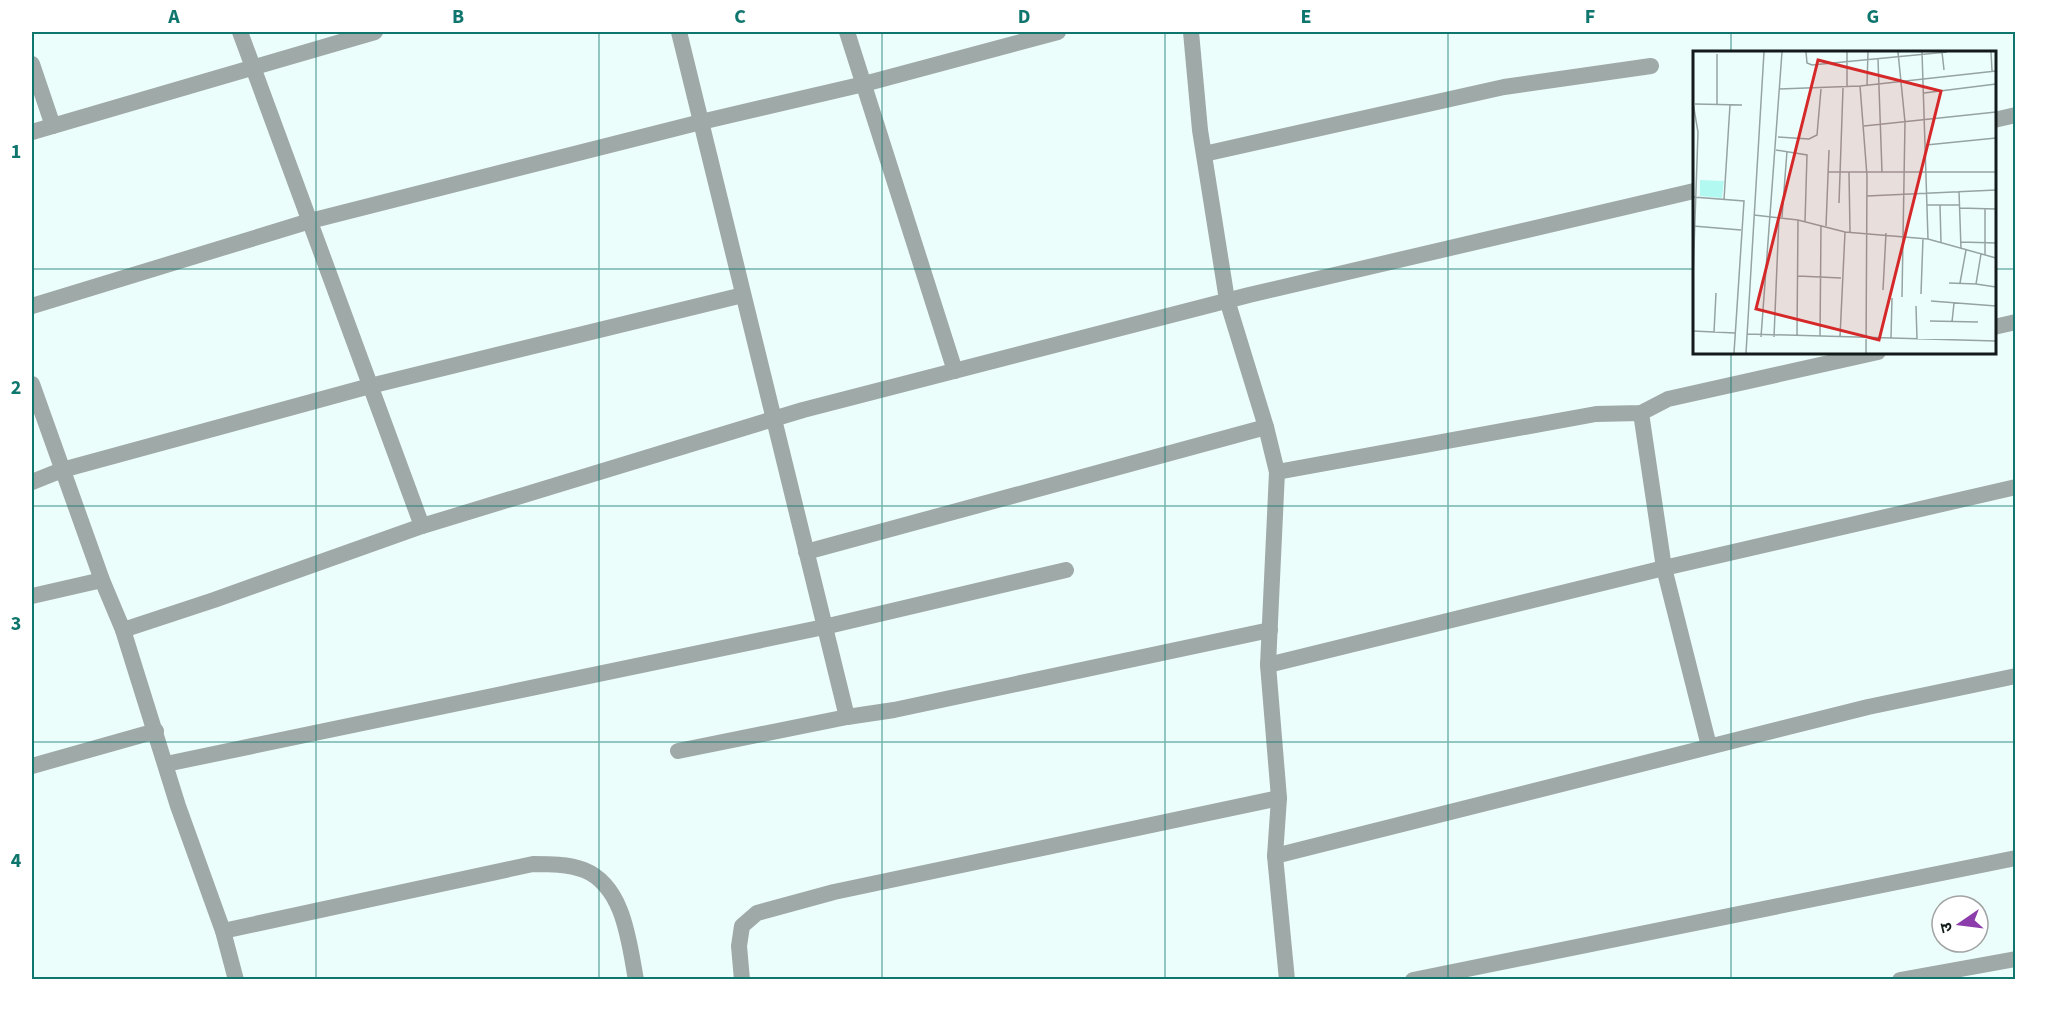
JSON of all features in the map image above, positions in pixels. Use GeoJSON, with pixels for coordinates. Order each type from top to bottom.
{"type":"FeatureCollection","features":[{"type":"Feature","properties":{"kind":"street"},"geometry":{"type":"LineString","coordinates":[[240,32],[422,526]]}},
{"type":"Feature","properties":{"kind":"street"},"geometry":{"type":"LineString","coordinates":[[32,132],[375,32]]}},
{"type":"Feature","properties":{"kind":"street"},"geometry":{"type":"LineString","coordinates":[[679,32],[847,717]]}},
{"type":"Feature","properties":{"kind":"street"},"geometry":{"type":"LineString","coordinates":[[847,32],[955,371]]}},
{"type":"Feature","properties":{"kind":"street"},"geometry":{"type":"LineString","coordinates":[[32,306],[310,220],[701,122],[864,84],[1058,32]]}},
{"type":"Feature","properties":{"kind":"street"},"geometry":{"type":"LineString","coordinates":[[1191,32],[1204,154],[1227,300],[1277,471],[1268,665],[1279,798],[1275,856],[1287,980]]}},
{"type":"Feature","properties":{"kind":"street"},"geometry":{"type":"LineString","coordinates":[[32,64],[53,126]]}},
{"type":"Feature","properties":{"kind":"street"},"geometry":{"type":"LineString","coordinates":[[1204,154],[1504,87],[1651,66]]}},
{"type":"Feature","properties":{"kind":"street"},"geometry":{"type":"LineString","coordinates":[[1996,120],[2016,115]]}},
{"type":"Feature","properties":{"kind":"street"},"geometry":{"type":"LineString","coordinates":[[123,630],[422,526],[774,419],[1227,300],[1693,190]]}},
{"type":"Feature","properties":{"kind":"street"},"geometry":{"type":"LineString","coordinates":[[32,482],[62,470],[370,386],[743,295]]}},
{"type":"Feature","properties":{"kind":"street"},"geometry":{"type":"LineString","coordinates":[[1996,327],[2016,322]]}},
{"type":"Feature","properties":{"kind":"street"},"geometry":{"type":"LineString","coordinates":[[1277,471],[1596,414],[1641,413],[1668,399],[1869,354]]}},
{"type":"Feature","properties":{"kind":"street"},"geometry":{"type":"LineString","coordinates":[[32,384],[102,580],[123,630],[178,806],[223,931],[236,980]]}},
{"type":"Feature","properties":{"kind":"street"},"geometry":{"type":"LineString","coordinates":[[1641,413],[1664,568],[1709,746]]}},
{"type":"Feature","properties":{"kind":"street"},"geometry":{"type":"LineString","coordinates":[[806,552],[1266,427]]}},
{"type":"Feature","properties":{"kind":"street"},"geometry":{"type":"LineString","coordinates":[[1268,665],[1664,568],[2016,487]]}},
{"type":"Feature","properties":{"kind":"street"},"geometry":{"type":"LineString","coordinates":[[166,764],[825,627],[1066,570]]}},
{"type":"Feature","properties":{"kind":"street"},"geometry":{"type":"LineString","coordinates":[[32,596],[102,580]]}},
{"type":"Feature","properties":{"kind":"street"},"geometry":{"type":"LineString","coordinates":[[678,751],[906,707],[1270,630]]}},
{"type":"Feature","properties":{"kind":"street"},"geometry":{"type":"LineString","coordinates":[[1275,856],[1868,707],[2016,676]]}},
{"type":"Feature","properties":{"kind":"street"},"geometry":{"type":"LineString","coordinates":[[32,766],[156,731]]}},
{"type":"Feature","properties":{"kind":"street"},"geometry":{"type":"LineString","coordinates":[[742,980],[739,946],[742,926],[757,913],[834,892],[1279,798]]}},
{"type":"Feature","properties":{"kind":"street"},"geometry":{"type":"LineString","coordinates":[[1413,980],[2016,858]]}},
{"type":"Feature","properties":{"kind":"street"},"geometry":{"type":"LineString","coordinates":[[223,931],[533,864],[559,864],[583,870],[602,880],[613,896],[626,929],[636,980]]}},
{"type":"Feature","properties":{"kind":"street"},"geometry":{"type":"LineString","coordinates":[[1900,980],[2016,959]]}}]}
